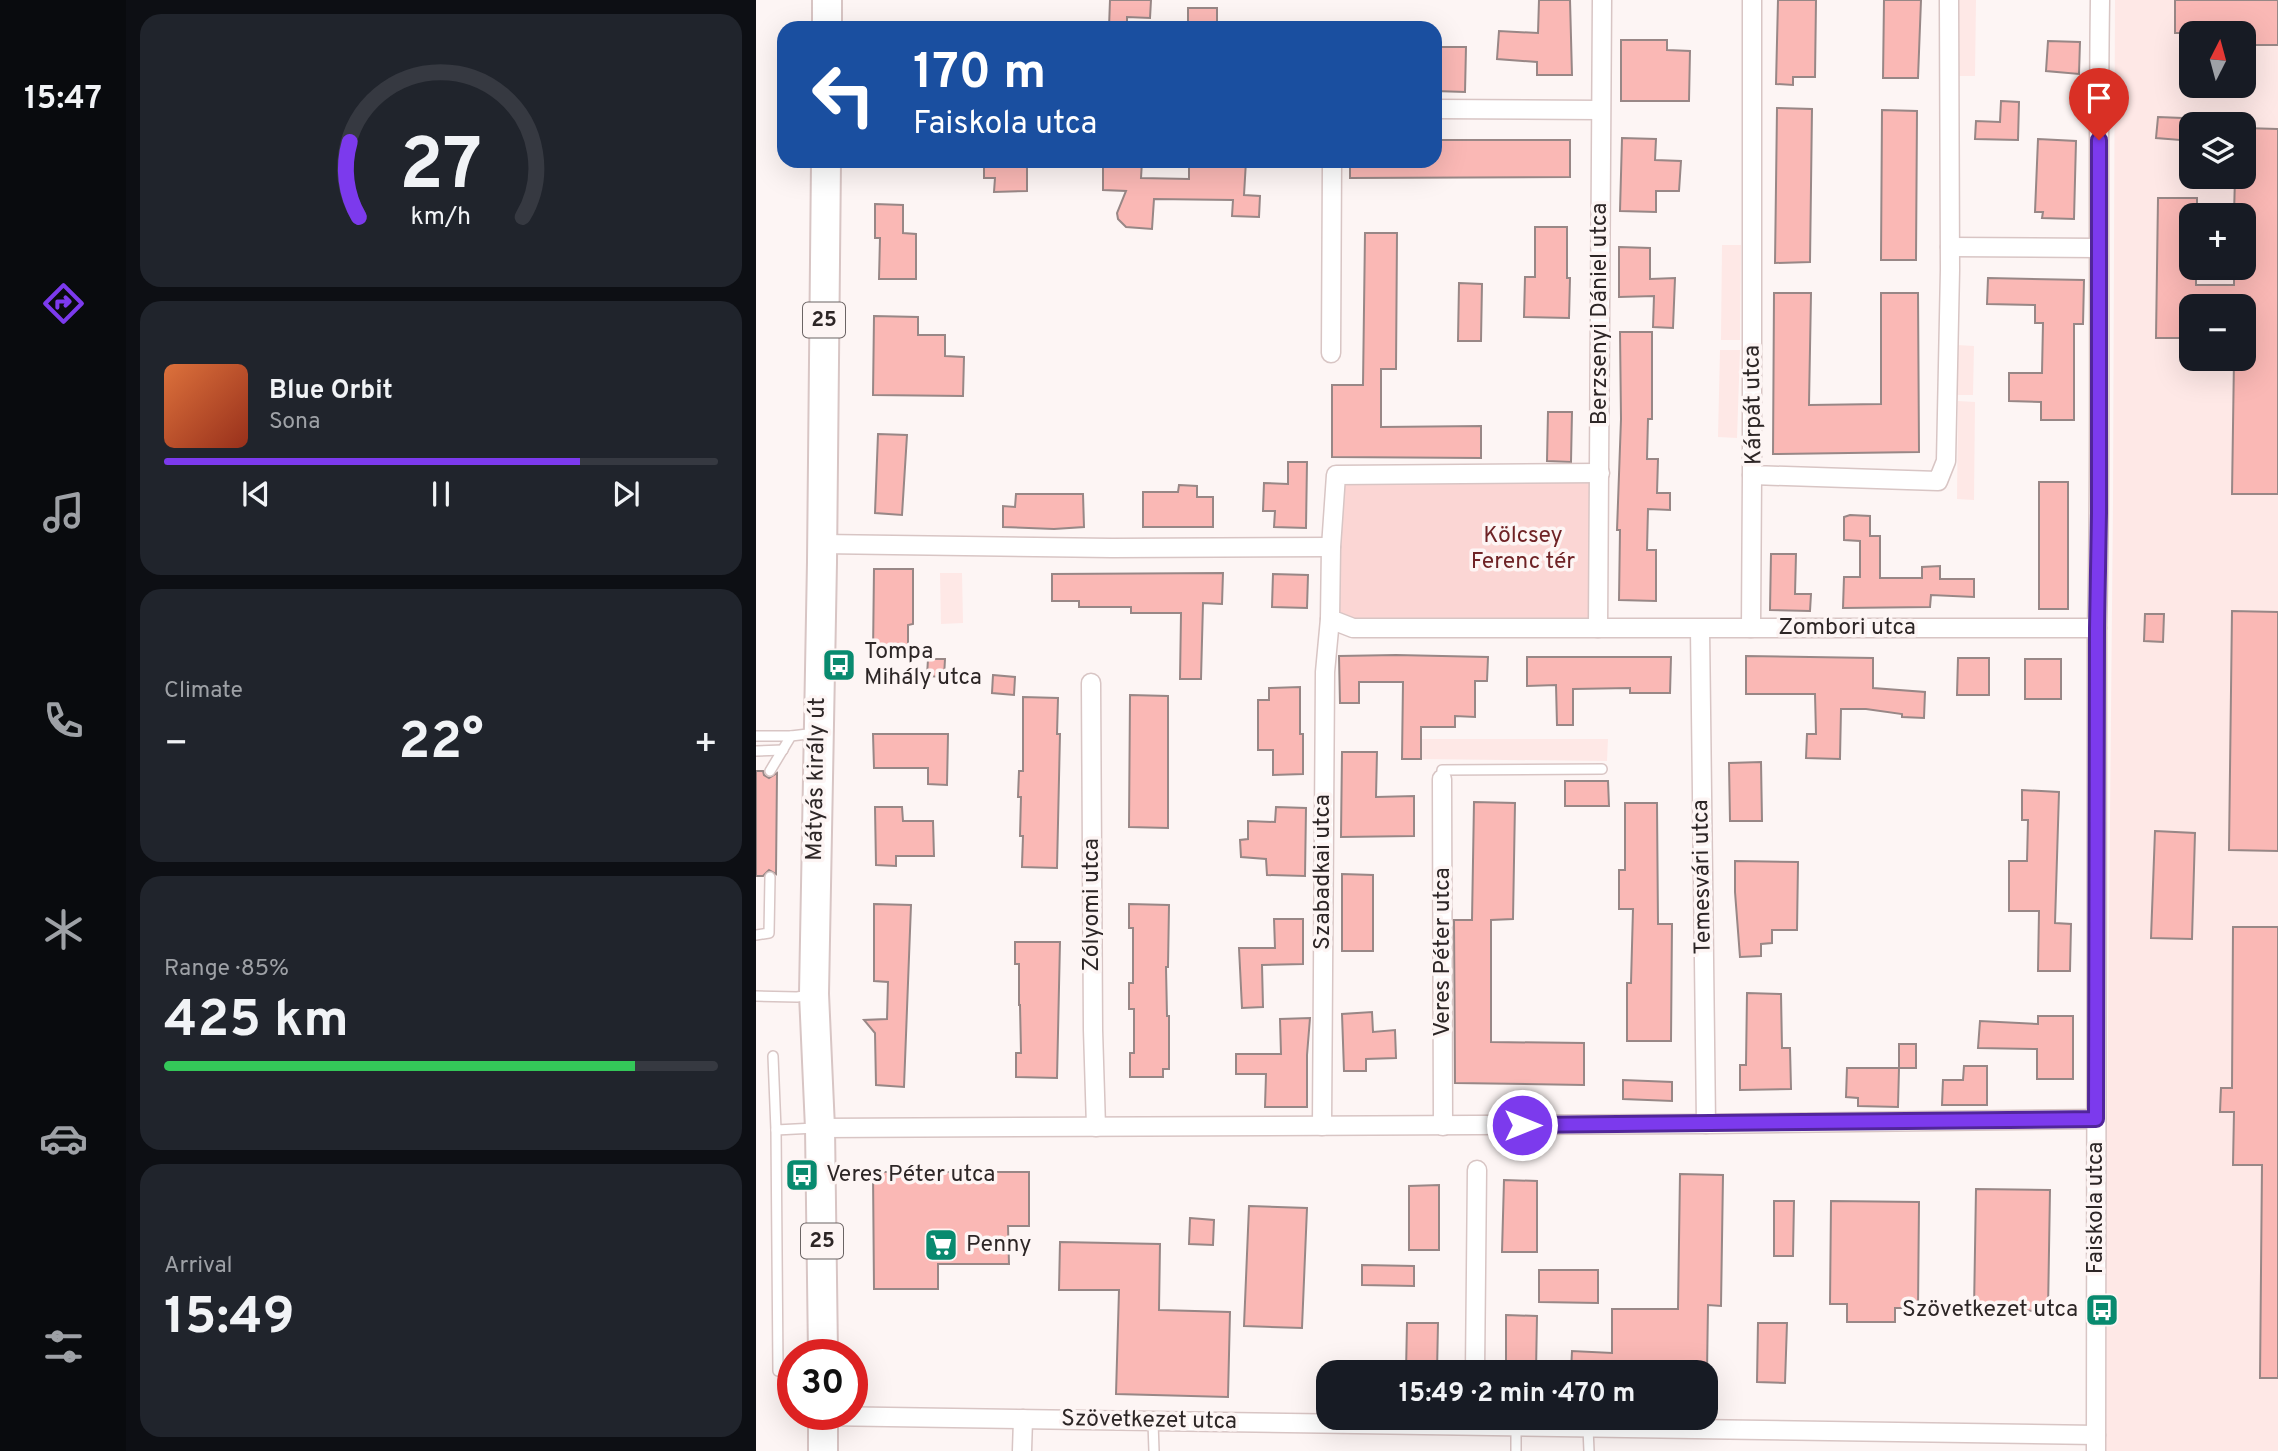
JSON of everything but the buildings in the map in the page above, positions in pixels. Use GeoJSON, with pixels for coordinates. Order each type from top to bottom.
{"type":"FeatureCollection","features":[{"type":"Feature","properties":{"kind":"main road"},"geometry":{"type":"LineString","coordinates":[[827,0],[827,21]]}},
{"type":"Feature","properties":{"kind":"main road","name":"Mátyás király út"},"geometry":{"type":"LineString","coordinates":[[823,1339],[820,1128],[804,734],[822,544],[826,168]]}},
{"type":"Feature","properties":{"kind":"main road"},"geometry":{"type":"LineString","coordinates":[[823,1430],[823,1451]]}},
{"type":"Feature","properties":{"kind":"street","name":"Berzsenyi Dániel utca"},"geometry":{"type":"LineString","coordinates":[[1598,628],[1602,0]]}},
{"type":"Feature","properties":{"kind":"street","name":"Kárpát utca"},"geometry":{"type":"LineString","coordinates":[[1752,0],[1752,475],[1938,481],[1947,461],[1949,0]]}},
{"type":"Feature","properties":{"kind":"street","name":"Faiskola utca"},"geometry":{"type":"LineString","coordinates":[[2096,1443],[2100,0]]}},
{"type":"Feature","properties":{"kind":"street"},"geometry":{"type":"LineString","coordinates":[[1442,109],[1601,110]]}},
{"type":"Feature","properties":{"kind":"street"},"geometry":{"type":"LineString","coordinates":[[1331,353],[1332,168]]}},
{"type":"Feature","properties":{"kind":"street"},"geometry":{"type":"LineString","coordinates":[[1950,247],[2098,248]]}},
{"type":"Feature","properties":{"kind":"street"},"geometry":{"type":"LineString","coordinates":[[1598,628],[1353,628],[1330,619],[1336,475],[1600,473]]}},
{"type":"Feature","properties":{"kind":"street"},"geometry":{"type":"LineString","coordinates":[[1751,628],[1752,475]]}},
{"type":"Feature","properties":{"kind":"street"},"geometry":{"type":"LineString","coordinates":[[822,544],[1112,548],[1331,547]]}},
{"type":"Feature","properties":{"kind":"street","name":"Szabadkai utca"},"geometry":{"type":"LineString","coordinates":[[1322,1126],[1325,672],[1330,619]]}},
{"type":"Feature","properties":{"kind":"street","name":"Zombori utca"},"geometry":{"type":"LineString","coordinates":[[1598,628],[2097,628]]}},
{"type":"Feature","properties":{"kind":"street","name":"Temesvári utca"},"geometry":{"type":"LineString","coordinates":[[1700,629],[1706,1124]]}},
{"type":"Feature","properties":{"kind":"street","name":"Zólyomi utca"},"geometry":{"type":"LineString","coordinates":[[1091,683],[1096,1127]]}},
{"type":"Feature","properties":{"kind":"street","name":"Veres Péter utca"},"geometry":{"type":"LineString","coordinates":[[1442,779],[1443,1126]]}},
{"type":"Feature","properties":{"kind":"street"},"geometry":{"type":"LineString","coordinates":[[820,1128],[1443,1126],[2096,1119]]}},
{"type":"Feature","properties":{"kind":"street"},"geometry":{"type":"LineString","coordinates":[[1475,1360],[1478,1170]]}},
{"type":"Feature","properties":{"kind":"street","name":"Szövetkezet utca"},"geometry":{"type":"LineString","coordinates":[[868,1416],[1153,1422],[1316,1422]]}},
{"type":"Feature","properties":{"kind":"street"},"geometry":{"type":"LineString","coordinates":[[1022,1451],[1023,1419]]}},
{"type":"Feature","properties":{"kind":"street","name":"Szövetkezet utca"},"geometry":{"type":"LineString","coordinates":[[1656,1430],[2096,1443]]}},
{"type":"Feature","properties":{"kind":"lane"},"geometry":{"type":"LineString","coordinates":[[756,736],[804,734]]}},
{"type":"Feature","properties":{"kind":"lane"},"geometry":{"type":"LineString","coordinates":[[770,771],[783,750],[804,734]]}},
{"type":"Feature","properties":{"kind":"lane"},"geometry":{"type":"LineString","coordinates":[[756,751],[783,750]]}},
{"type":"Feature","properties":{"kind":"lane"},"geometry":{"type":"LineString","coordinates":[[1442,779],[1442,770],[1602,769]]}},
{"type":"Feature","properties":{"kind":"lane"},"geometry":{"type":"LineString","coordinates":[[756,934],[768,933],[770,877]]}},
{"type":"Feature","properties":{"kind":"lane"},"geometry":{"type":"LineString","coordinates":[[756,996],[797,997],[814,994]]}},
{"type":"Feature","properties":{"kind":"lane"},"geometry":{"type":"LineString","coordinates":[[773,1056],[778,1339]]}},
{"type":"Feature","properties":{"kind":"lane"},"geometry":{"type":"LineString","coordinates":[[776,1130],[820,1128]]}},
{"type":"Feature","properties":{"kind":"lane"},"geometry":{"type":"LineString","coordinates":[[1153,1422],[1154,1451]]}},
{"type":"Feature","properties":{"kind":"lane"},"geometry":{"type":"LineString","coordinates":[[1516,1430],[1516,1451]]}},
{"type":"Feature","properties":{"kind":"lane"},"geometry":{"type":"LineString","coordinates":[[1588,1430],[1589,1451]]}},
{"type":"Feature","properties":{"kind":"shaded area"},"geometry":{"type":"Polygon","coordinates":[[[1959,0],[1976,0],[1975,76],[1958,76],[1959,0]]]}},
{"type":"Feature","properties":{"kind":"shaded area"},"geometry":{"type":"Polygon","coordinates":[[[2115,0],[2278,0],[2278,1451],[2104,1451],[2115,0]]]}},
{"type":"Feature","properties":{"kind":"shaded area"},"geometry":{"type":"Polygon","coordinates":[[[1722,245],[1741,245],[1740,340],[1721,340],[1722,245]]]}},
{"type":"Feature","properties":{"kind":"shaded area"},"geometry":{"type":"Polygon","coordinates":[[[1957,345],[1974,346],[1973,395],[1955,395],[1957,345]]]}},
{"type":"Feature","properties":{"kind":"shaded area"},"geometry":{"type":"Polygon","coordinates":[[[1720,350],[1740,350],[1737,438],[1718,437],[1720,350]]]}},
{"type":"Feature","properties":{"kind":"shaded area"},"geometry":{"type":"Polygon","coordinates":[[[1958,401],[1975,402],[1974,500],[1957,499],[1958,401]]]}},
{"type":"Feature","properties":{"kind":"shaded area"},"geometry":{"type":"Polygon","coordinates":[[[940,573],[962,573],[963,623],[941,624],[940,573]]]}},
{"type":"Feature","properties":{"kind":"shaded area"},"geometry":{"type":"Polygon","coordinates":[[[1421,739],[1608,739],[1607,761],[1421,759],[1421,739]]]}},
{"type":"Feature","properties":{"kind":"green space","name":"Kölcsey Ferenc tér"},"geometry":{"type":"Polygon","coordinates":[[[1600,473],[1598,628],[1356,620],[1338,611],[1341,545],[1336,475],[1600,473]]]}},
{"type":"Feature","properties":{"kind":"place","name":"Tompa Mihály utca"},"geometry":{"type":"Point","coordinates":[839,665]}},
{"type":"Feature","properties":{"kind":"place","name":"Veres Péter utca"},"geometry":{"type":"Point","coordinates":[802,1175]}},
{"type":"Feature","properties":{"kind":"place","name":"Penny"},"geometry":{"type":"Point","coordinates":[941,1245]}},
{"type":"Feature","properties":{"kind":"place","name":"Szövetkezet utca"},"geometry":{"type":"Point","coordinates":[2102,1310]}},
{"type":"Feature","properties":{"kind":"route"},"geometry":{"type":"LineString","coordinates":[[1522,1125],[2096,1119],[2099,140]]}}]}
